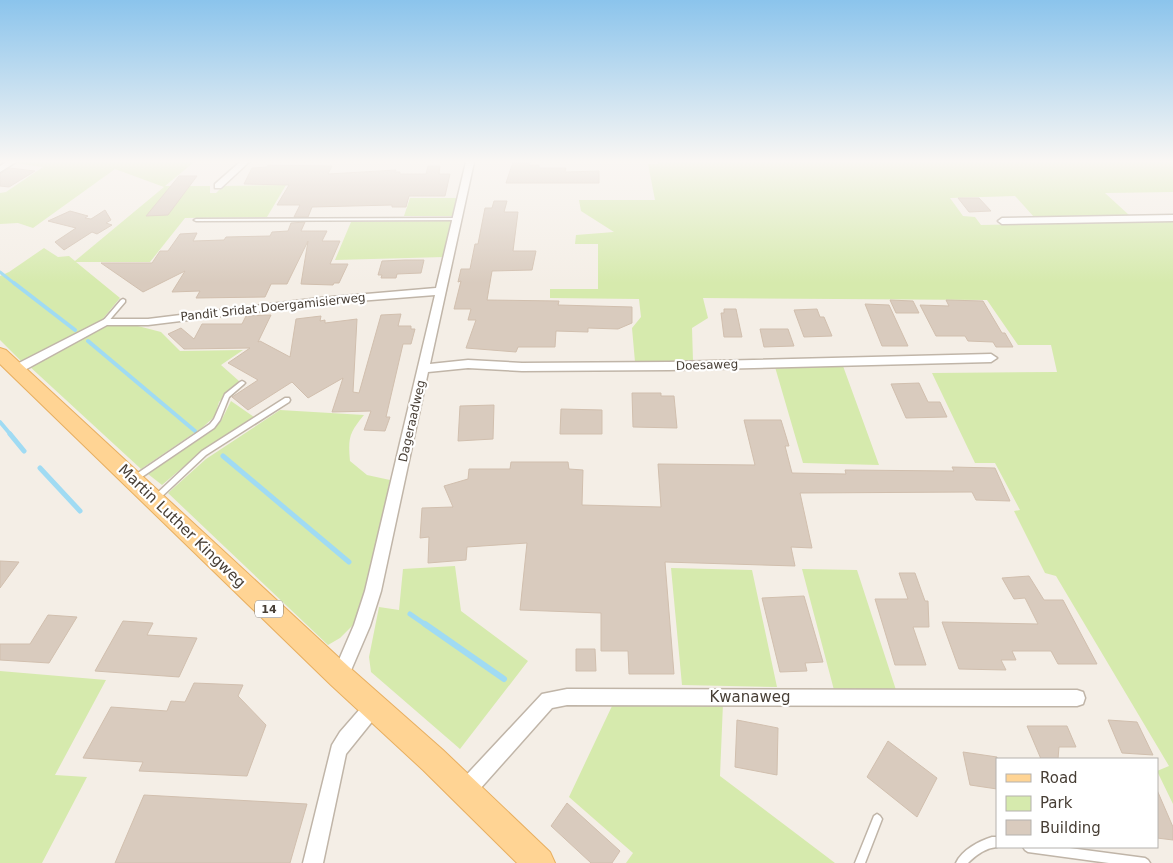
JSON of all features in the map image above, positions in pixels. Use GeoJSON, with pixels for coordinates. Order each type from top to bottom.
{"type":"FeatureCollection","features":[{"type":"Feature","properties":{"kind":"main road","name":"Martin Luther Kingweg"},"geometry":{"type":"LineString","coordinates":[[8,361],[373,707],[433,760],[539,863]]}},
{"type":"Feature","properties":{"kind":"street","name":"Dageraadweg"},"geometry":{"type":"LineString","coordinates":[[340,676],[362,626],[373,591],[462,202]]}},
{"type":"Feature","properties":{"kind":"street"},"geometry":{"type":"LineString","coordinates":[[1002,221],[1173,218]]}},
{"type":"Feature","properties":{"kind":"street","name":"Pandit Sridat Doergamisierweg"},"geometry":{"type":"LineString","coordinates":[[106,322],[148,322],[320,301],[441,292]]}},
{"type":"Feature","properties":{"kind":"street"},"geometry":{"type":"LineString","coordinates":[[8,361],[106,322]]}},
{"type":"Feature","properties":{"kind":"street","name":"Doesaweg"},"geometry":{"type":"LineString","coordinates":[[424,368],[468,364],[522,367],[640,367],[991,358]]}},
{"type":"Feature","properties":{"kind":"street","name":"Kwanaweg"},"geometry":{"type":"LineString","coordinates":[[464,792],[548,700],[567,696],[1077,698]]}},
{"type":"Feature","properties":{"kind":"street"},"geometry":{"type":"LineString","coordinates":[[313,863],[338,751],[346,738],[373,707]]}},
{"type":"Feature","properties":{"kind":"lane"},"geometry":{"type":"LineString","coordinates":[[196,220],[458,219]]}},
{"type":"Feature","properties":{"kind":"lane"},"geometry":{"type":"LineString","coordinates":[[106,322],[123,301]]}},
{"type":"Feature","properties":{"kind":"lane"},"geometry":{"type":"LineString","coordinates":[[133,479],[212,426],[217,420],[227,396],[242,384]]}},
{"type":"Feature","properties":{"kind":"lane"},"geometry":{"type":"LineString","coordinates":[[154,500],[204,453],[287,400]]}},
{"type":"Feature","properties":{"kind":"lane"},"geometry":{"type":"LineString","coordinates":[[860,863],[877,819]]}},
{"type":"Feature","properties":{"kind":"lane"},"geometry":{"type":"LineString","coordinates":[[961,863],[969,854],[991,842],[996,842]]}},
{"type":"Feature","properties":{"kind":"lane"},"geometry":{"type":"LineString","coordinates":[[1035,848],[1145,863]]}},
{"type":"Feature","properties":{"kind":"green space"},"geometry":{"type":"Polygon","coordinates":[[[0,202],[69,202],[33,228],[18,223],[0,224],[0,202]]]}},
{"type":"Feature","properties":{"kind":"green space"},"geometry":{"type":"Polygon","coordinates":[[[146,202],[276,202],[267,217],[185,218],[150,262],[76,262],[120,298],[101,321],[22,362],[0,340],[0,276],[44,248],[58,257],[69,256],[75,261],[146,202]]]}},
{"type":"Feature","properties":{"kind":"green space"},"geometry":{"type":"Polygon","coordinates":[[[409,202],[456,202],[454,216],[404,216],[409,202]]]}},
{"type":"Feature","properties":{"kind":"green space"},"geometry":{"type":"Polygon","coordinates":[[[579,202],[953,202],[963,216],[975,217],[981,225],[1173,221],[1173,804],[1158,773],[1158,771],[1169,766],[1056,576],[1045,573],[1014,511],[1020,510],[995,463],[975,463],[932,373],[1057,372],[1051,345],[1018,345],[987,300],[703,298],[708,318],[692,328],[693,361],[635,362],[632,328],[641,317],[639,299],[550,298],[550,289],[598,289],[598,244],[575,244],[576,235],[614,232],[581,211],[579,202]]]}},
{"type":"Feature","properties":{"kind":"green space"},"geometry":{"type":"Polygon","coordinates":[[[1021,202],[1115,202],[1129,215],[1034,217],[1021,202]]]}},
{"type":"Feature","properties":{"kind":"green space"},"geometry":{"type":"Polygon","coordinates":[[[453,221],[444,257],[335,260],[351,222],[453,221]]]}},
{"type":"Feature","properties":{"kind":"green space"},"geometry":{"type":"Polygon","coordinates":[[[111,324],[134,325],[161,332],[180,351],[243,350],[221,365],[239,381],[219,402],[215,416],[203,427],[141,469],[28,365],[111,324]]]}},
{"type":"Feature","properties":{"kind":"green space"},"geometry":{"type":"Polygon","coordinates":[[[843,366],[879,465],[803,463],[775,367],[843,366]]]}},
{"type":"Feature","properties":{"kind":"green space"},"geometry":{"type":"Polygon","coordinates":[[[231,401],[254,417],[202,451],[162,485],[148,474],[213,430],[221,421],[231,401]]]}},
{"type":"Feature","properties":{"kind":"green space"},"geometry":{"type":"Polygon","coordinates":[[[280,410],[364,415],[352,431],[349,447],[350,461],[367,475],[390,480],[365,598],[355,623],[340,638],[328,645],[168,493],[206,459],[280,410]]]}},
{"type":"Feature","properties":{"kind":"green space"},"geometry":{"type":"Polygon","coordinates":[[[455,566],[461,611],[528,661],[460,749],[371,672],[369,657],[379,607],[399,610],[403,569],[455,566]]]}},
{"type":"Feature","properties":{"kind":"green space"},"geometry":{"type":"Polygon","coordinates":[[[671,568],[752,570],[777,687],[682,685],[671,568]]]}},
{"type":"Feature","properties":{"kind":"green space"},"geometry":{"type":"Polygon","coordinates":[[[802,569],[857,570],[896,690],[834,690],[802,569]]]}},
{"type":"Feature","properties":{"kind":"green space"},"geometry":{"type":"Polygon","coordinates":[[[0,671],[106,680],[55,775],[87,777],[42,863],[0,863],[0,671]]]}},
{"type":"Feature","properties":{"kind":"green space"},"geometry":{"type":"Polygon","coordinates":[[[723,703],[720,776],[835,863],[626,863],[633,853],[569,797],[612,706],[723,703]]]}},
{"type":"Feature","properties":{"kind":"building"},"geometry":{"type":"Polygon","coordinates":[[[157,202],[177,202],[168,215],[146,216],[157,202]]]}},
{"type":"Feature","properties":{"kind":"building"},"geometry":{"type":"Polygon","coordinates":[[[279,202],[407,202],[406,207],[392,207],[392,205],[312,207],[308,217],[294,217],[300,205],[277,205],[279,202]]]}},
{"type":"Feature","properties":{"kind":"building"},"geometry":{"type":"Polygon","coordinates":[[[494,202],[507,202],[504,212],[518,212],[513,251],[536,251],[532,270],[492,271],[487,300],[559,301],[558,305],[632,307],[632,323],[618,329],[588,328],[588,332],[556,331],[555,347],[518,347],[516,352],[466,348],[476,320],[468,320],[471,309],[454,309],[461,281],[458,282],[461,269],[470,269],[475,244],[478,244],[485,208],[492,208],[494,202]]]}},
{"type":"Feature","properties":{"kind":"building"},"geometry":{"type":"Polygon","coordinates":[[[961,202],[983,202],[991,211],[969,212],[961,202]]]}},
{"type":"Feature","properties":{"kind":"building"},"geometry":{"type":"Polygon","coordinates":[[[105,210],[111,220],[106,223],[112,225],[97,234],[92,232],[64,250],[55,242],[76,228],[48,221],[70,211],[88,216],[85,218],[91,219],[105,210]]]}},
{"type":"Feature","properties":{"kind":"building"},"geometry":{"type":"Polygon","coordinates":[[[305,222],[301,231],[327,231],[322,241],[340,241],[330,264],[348,264],[339,283],[334,283],[333,285],[301,284],[308,241],[287,284],[271,284],[265,297],[196,298],[200,291],[172,292],[185,271],[143,292],[101,263],[152,263],[160,251],[168,251],[180,234],[197,233],[193,241],[224,240],[226,237],[270,236],[272,232],[288,231],[291,223],[305,222]]]}},
{"type":"Feature","properties":{"kind":"building"},"geometry":{"type":"Polygon","coordinates":[[[424,260],[421,273],[397,274],[396,278],[381,278],[382,275],[378,275],[382,261],[424,260]]]}},
{"type":"Feature","properties":{"kind":"building"},"geometry":{"type":"Polygon","coordinates":[[[890,300],[913,301],[919,313],[896,313],[890,300]]]}},
{"type":"Feature","properties":{"kind":"building"},"geometry":{"type":"Polygon","coordinates":[[[946,300],[983,301],[1002,333],[1005,333],[1013,347],[996,347],[993,342],[968,341],[965,336],[936,336],[920,305],[949,306],[946,300]]]}},
{"type":"Feature","properties":{"kind":"building"},"geometry":{"type":"Polygon","coordinates":[[[865,304],[889,305],[908,346],[882,346],[865,304]]]}},
{"type":"Feature","properties":{"kind":"building"},"geometry":{"type":"Polygon","coordinates":[[[724,309],[736,309],[742,337],[724,337],[721,313],[724,313],[724,309]]]}},
{"type":"Feature","properties":{"kind":"building"},"geometry":{"type":"Polygon","coordinates":[[[817,309],[820,317],[824,317],[832,336],[804,337],[794,310],[817,309]]]}},
{"type":"Feature","properties":{"kind":"building"},"geometry":{"type":"Polygon","coordinates":[[[401,314],[398,326],[411,326],[411,329],[415,329],[411,344],[403,344],[386,417],[390,417],[385,431],[364,430],[371,411],[332,412],[343,378],[308,398],[292,382],[248,410],[232,397],[258,380],[228,363],[250,348],[184,349],[168,334],[181,328],[194,339],[202,324],[242,324],[246,316],[271,315],[258,342],[260,341],[290,357],[296,319],[321,316],[320,321],[325,320],[325,323],[357,319],[353,392],[359,393],[381,315],[401,314]]]}},
{"type":"Feature","properties":{"kind":"building"},"geometry":{"type":"Polygon","coordinates":[[[760,329],[788,329],[794,346],[764,347],[760,329]]]}},
{"type":"Feature","properties":{"kind":"building"},"geometry":{"type":"Polygon","coordinates":[[[919,383],[928,402],[940,402],[947,417],[906,418],[891,384],[919,383]]]}},
{"type":"Feature","properties":{"kind":"building"},"geometry":{"type":"Polygon","coordinates":[[[632,393],[661,393],[661,396],[674,396],[677,428],[633,427],[632,393]]]}},
{"type":"Feature","properties":{"kind":"building"},"geometry":{"type":"Polygon","coordinates":[[[494,405],[493,439],[458,441],[460,406],[494,405]]]}},
{"type":"Feature","properties":{"kind":"building"},"geometry":{"type":"Polygon","coordinates":[[[561,409],[602,410],[602,434],[560,434],[561,409]]]}},
{"type":"Feature","properties":{"kind":"building"},"geometry":{"type":"Polygon","coordinates":[[[744,420],[781,420],[789,446],[785,446],[792,473],[846,474],[845,470],[954,471],[952,467],[995,468],[1010,501],[976,500],[972,492],[800,493],[812,548],[791,547],[795,566],[665,562],[674,674],[629,674],[628,651],[601,651],[601,613],[520,610],[527,543],[467,547],[466,560],[428,563],[429,537],[420,538],[422,508],[453,507],[444,486],[468,479],[469,469],[510,469],[511,462],[568,462],[569,469],[583,470],[582,505],[661,507],[658,464],[755,465],[744,420]]]}},
{"type":"Feature","properties":{"kind":"building"},"geometry":{"type":"Polygon","coordinates":[[[0,561],[19,562],[0,588],[0,561]]]}},
{"type":"Feature","properties":{"kind":"building"},"geometry":{"type":"Polygon","coordinates":[[[899,573],[915,573],[925,601],[928,601],[929,627],[913,627],[926,665],[895,665],[875,599],[908,599],[899,573]]]}},
{"type":"Feature","properties":{"kind":"building"},"geometry":{"type":"Polygon","coordinates":[[[1029,576],[1044,600],[1063,600],[1097,664],[1058,664],[1051,651],[1012,651],[1016,660],[1001,660],[1006,670],[959,669],[942,622],[1038,624],[1025,598],[1014,599],[1002,578],[1029,576]]]}},
{"type":"Feature","properties":{"kind":"building"},"geometry":{"type":"Polygon","coordinates":[[[804,596],[823,662],[805,663],[807,671],[780,672],[762,598],[804,596]]]}},
{"type":"Feature","properties":{"kind":"building"},"geometry":{"type":"Polygon","coordinates":[[[48,615],[77,617],[49,663],[0,660],[0,644],[30,644],[48,615]]]}},
{"type":"Feature","properties":{"kind":"building"},"geometry":{"type":"Polygon","coordinates":[[[123,621],[153,623],[147,635],[197,638],[179,677],[95,671],[123,621]]]}},
{"type":"Feature","properties":{"kind":"building"},"geometry":{"type":"Polygon","coordinates":[[[576,649],[595,649],[596,671],[576,671],[576,649]]]}},
{"type":"Feature","properties":{"kind":"building"},"geometry":{"type":"Polygon","coordinates":[[[194,683],[243,685],[238,696],[266,725],[247,776],[139,771],[143,762],[83,758],[111,707],[167,711],[171,701],[185,702],[194,683]]]}},
{"type":"Feature","properties":{"kind":"building"},"geometry":{"type":"Polygon","coordinates":[[[737,720],[778,728],[777,775],[735,767],[737,720]]]}},
{"type":"Feature","properties":{"kind":"building"},"geometry":{"type":"Polygon","coordinates":[[[1108,720],[1137,722],[1153,755],[1122,753],[1108,720]]]}},
{"type":"Feature","properties":{"kind":"building"},"geometry":{"type":"Polygon","coordinates":[[[1027,726],[1067,726],[1076,747],[1059,747],[1058,758],[1041,758],[1027,726]]]}},
{"type":"Feature","properties":{"kind":"building"},"geometry":{"type":"Polygon","coordinates":[[[888,741],[937,778],[917,817],[867,777],[888,741]]]}},
{"type":"Feature","properties":{"kind":"building"},"geometry":{"type":"Polygon","coordinates":[[[963,752],[997,757],[996,789],[970,785],[963,752]]]}},
{"type":"Feature","properties":{"kind":"building"},"geometry":{"type":"Polygon","coordinates":[[[1158,792],[1173,827],[1173,840],[1158,838],[1158,792]]]}},
{"type":"Feature","properties":{"kind":"building"},"geometry":{"type":"Polygon","coordinates":[[[144,795],[307,804],[290,863],[115,863],[144,795]]]}},
{"type":"Feature","properties":{"kind":"building"},"geometry":{"type":"Polygon","coordinates":[[[567,803],[620,851],[612,863],[591,863],[551,826],[567,803]]]}},
{"type":"Feature","properties":{"kind":"waterway"},"geometry":{"type":"LineString","coordinates":[[0,272],[15,284]]}},
{"type":"Feature","properties":{"kind":"waterway"},"geometry":{"type":"LineString","coordinates":[[14,283],[75,330]]}},
{"type":"Feature","properties":{"kind":"waterway"},"geometry":{"type":"LineString","coordinates":[[88,341],[195,431]]}},
{"type":"Feature","properties":{"kind":"waterway"},"geometry":{"type":"LineString","coordinates":[[0,422],[11,435]]}},
{"type":"Feature","properties":{"kind":"waterway"},"geometry":{"type":"LineString","coordinates":[[10,434],[24,451]]}},
{"type":"Feature","properties":{"kind":"waterway"},"geometry":{"type":"LineString","coordinates":[[223,456],[349,562]]}},
{"type":"Feature","properties":{"kind":"waterway"},"geometry":{"type":"LineString","coordinates":[[40,468],[80,511]]}},
{"type":"Feature","properties":{"kind":"waterway"},"geometry":{"type":"LineString","coordinates":[[410,614],[426,625]]}},
{"type":"Feature","properties":{"kind":"waterway"},"geometry":{"type":"LineString","coordinates":[[425,624],[504,679]]}}]}
